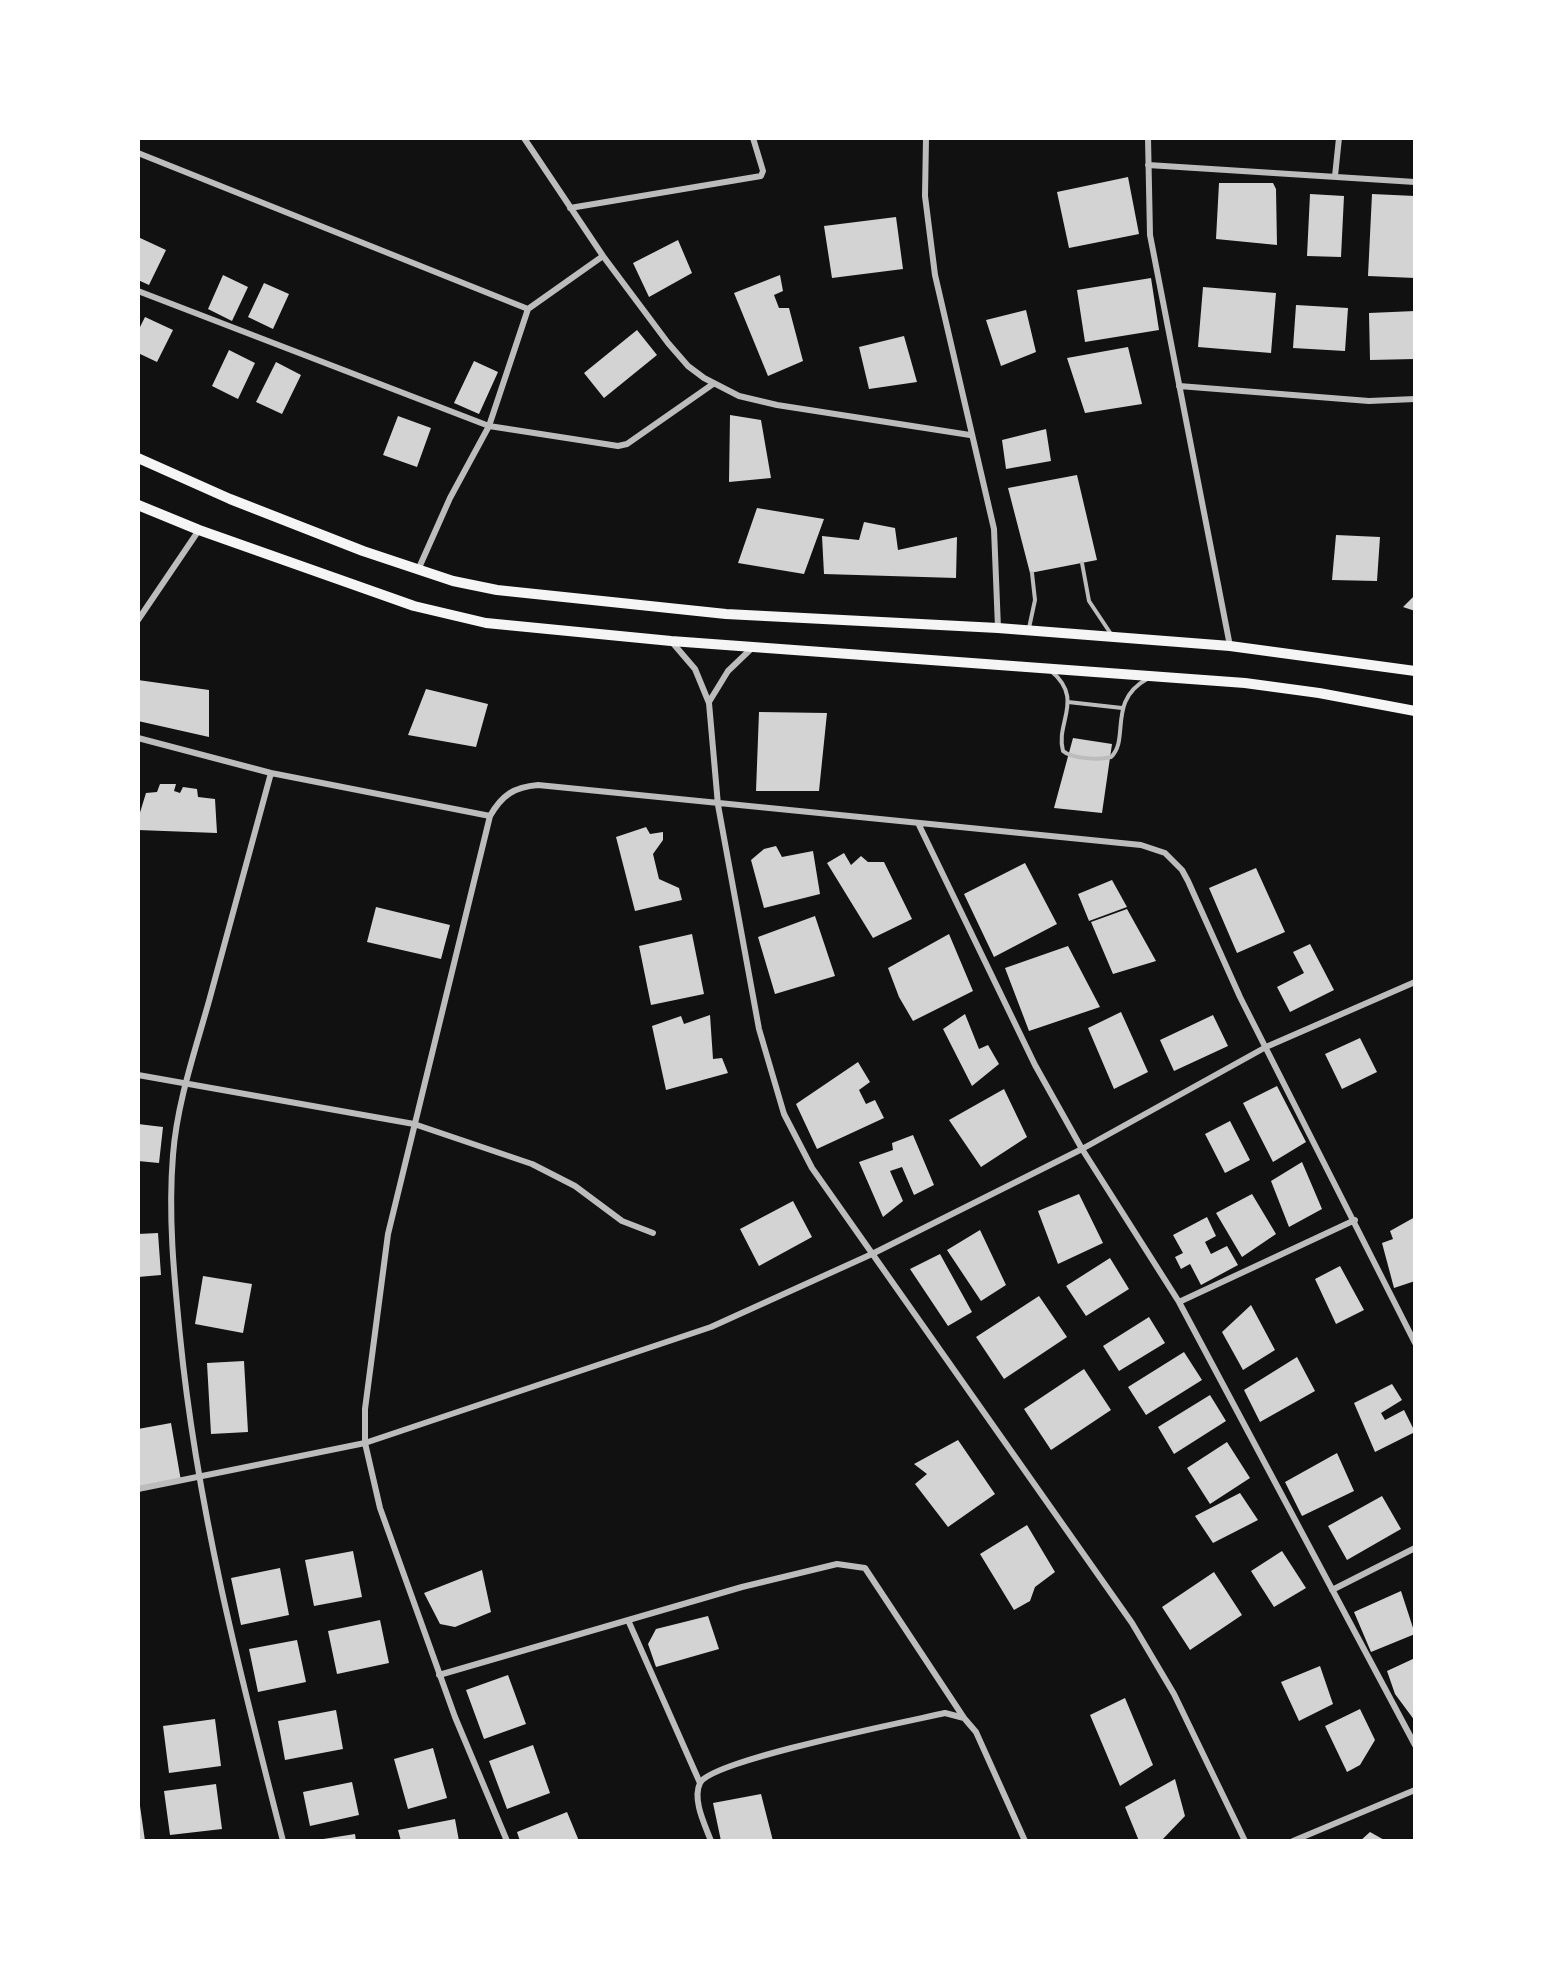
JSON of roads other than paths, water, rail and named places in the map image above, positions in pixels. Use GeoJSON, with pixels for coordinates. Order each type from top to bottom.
{"type":"FeatureCollection","features":[{"type":"Feature","properties":{"kind":"main road"},"geometry":{"type":"LineString","coordinates":[[138,458],[289,523],[418,571],[453,581],[544,597],[726,614],[1113,636],[1230,646],[1415,671]]}},
{"type":"Feature","properties":{"kind":"main road"},"geometry":{"type":"LineString","coordinates":[[138,505],[199,530],[414,606],[451,616],[536,630],[1256,684],[1415,711]]}},
{"type":"Feature","properties":{"kind":"street"},"geometry":{"type":"LineString","coordinates":[[524,138],[603,256],[688,366],[713,384],[739,396],[777,405],[970,435]]}},
{"type":"Feature","properties":{"kind":"street"},"geometry":{"type":"LineString","coordinates":[[570,208],[761,176],[763,171],[753,138]]}},
{"type":"Feature","properties":{"kind":"street"},"geometry":{"type":"LineString","coordinates":[[926,138],[925,196],[935,275],[970,435],[994,529],[998,628]]}},
{"type":"Feature","properties":{"kind":"street"},"geometry":{"type":"LineString","coordinates":[[1148,138],[1150,235],[1230,646]]}},
{"type":"Feature","properties":{"kind":"street"},"geometry":{"type":"LineString","coordinates":[[1335,176],[1339,138]]}},
{"type":"Feature","properties":{"kind":"street"},"geometry":{"type":"LineString","coordinates":[[138,153],[528,309]]}},
{"type":"Feature","properties":{"kind":"street"},"geometry":{"type":"LineString","coordinates":[[1148,165],[1415,182]]}},
{"type":"Feature","properties":{"kind":"street"},"geometry":{"type":"LineString","coordinates":[[418,571],[450,498],[489,426],[528,309],[603,256]]}},
{"type":"Feature","properties":{"kind":"street"},"geometry":{"type":"LineString","coordinates":[[138,291],[489,426],[621,446],[632,442],[713,384]]}},
{"type":"Feature","properties":{"kind":"street"},"geometry":{"type":"LineString","coordinates":[[1179,386],[1369,401],[1415,399]]}},
{"type":"Feature","properties":{"kind":"street"},"geometry":{"type":"LineString","coordinates":[[138,620],[199,530]]}},
{"type":"Feature","properties":{"kind":"street"},"geometry":{"type":"LineString","coordinates":[[671,641],[695,669],[709,703],[718,805],[759,1029],[773,1083],[784,1114],[812,1168],[1132,1623],[1174,1694],[1245,1841]]}},
{"type":"Feature","properties":{"kind":"street"},"geometry":{"type":"LineString","coordinates":[[709,703],[728,671],[755,645]]}},
{"type":"Feature","properties":{"kind":"street"},"geometry":{"type":"LineString","coordinates":[[138,738],[271,773],[490,816]]}},
{"type":"Feature","properties":{"kind":"street"},"geometry":{"type":"LineString","coordinates":[[271,773],[186,1082],[173,1154],[173,1256],[188,1412],[198,1478],[247,1702],[283,1841]]}},
{"type":"Feature","properties":{"kind":"street"},"geometry":{"type":"LineString","coordinates":[[507,1841],[440,1675],[380,1508],[365,1443],[367,1376],[388,1234],[490,816],[499,801],[509,792],[521,787],[538,786],[919,825],[1089,838],[1141,845],[1165,853],[1182,870],[1188,881],[1266,1047],[1415,1343]]}},
{"type":"Feature","properties":{"kind":"street"},"geometry":{"type":"LineString","coordinates":[[919,825],[1035,1065],[1082,1149],[1179,1302],[1415,1745]]}},
{"type":"Feature","properties":{"kind":"street"},"geometry":{"type":"LineString","coordinates":[[138,1489],[365,1443],[711,1327],[872,1254],[1082,1149],[1266,1047],[1415,982]]}},
{"type":"Feature","properties":{"kind":"street"},"geometry":{"type":"LineString","coordinates":[[138,1075],[414,1124],[532,1164],[575,1186],[622,1221],[653,1233]]}},
{"type":"Feature","properties":{"kind":"street"},"geometry":{"type":"LineString","coordinates":[[1179,1302],[1355,1220]]}},
{"type":"Feature","properties":{"kind":"street"},"geometry":{"type":"LineString","coordinates":[[1332,1590],[1415,1548]]}},
{"type":"Feature","properties":{"kind":"street"},"geometry":{"type":"LineString","coordinates":[[440,1675],[742,1587],[837,1564],[865,1568],[964,1718],[976,1732],[1025,1841]]}},
{"type":"Feature","properties":{"kind":"street"},"geometry":{"type":"LineString","coordinates":[[628,1620],[700,1783],[699,1808],[711,1841]]}},
{"type":"Feature","properties":{"kind":"street"},"geometry":{"type":"LineString","coordinates":[[700,1783],[719,1770],[781,1751],[945,1713],[964,1718]]}},
{"type":"Feature","properties":{"kind":"street"},"geometry":{"type":"LineString","coordinates":[[1293,1841],[1415,1790]]}},
{"type":"Feature","properties":{"kind":"lane"},"geometry":{"type":"LineString","coordinates":[[1082,563],[1089,601],[1095,614],[1113,636]]}},
{"type":"Feature","properties":{"kind":"lane"},"geometry":{"type":"LineString","coordinates":[[1028,630],[1035,610],[1032,573]]}},
{"type":"Feature","properties":{"kind":"lane"},"geometry":{"type":"LineString","coordinates":[[1046,667],[1061,682],[1068,702],[1062,747],[1070,755],[1107,759],[1114,755],[1122,708],[1133,689],[1152,676]]}},
{"type":"Feature","properties":{"kind":"lane"},"geometry":{"type":"LineString","coordinates":[[1068,702],[1122,708]]}}]}
